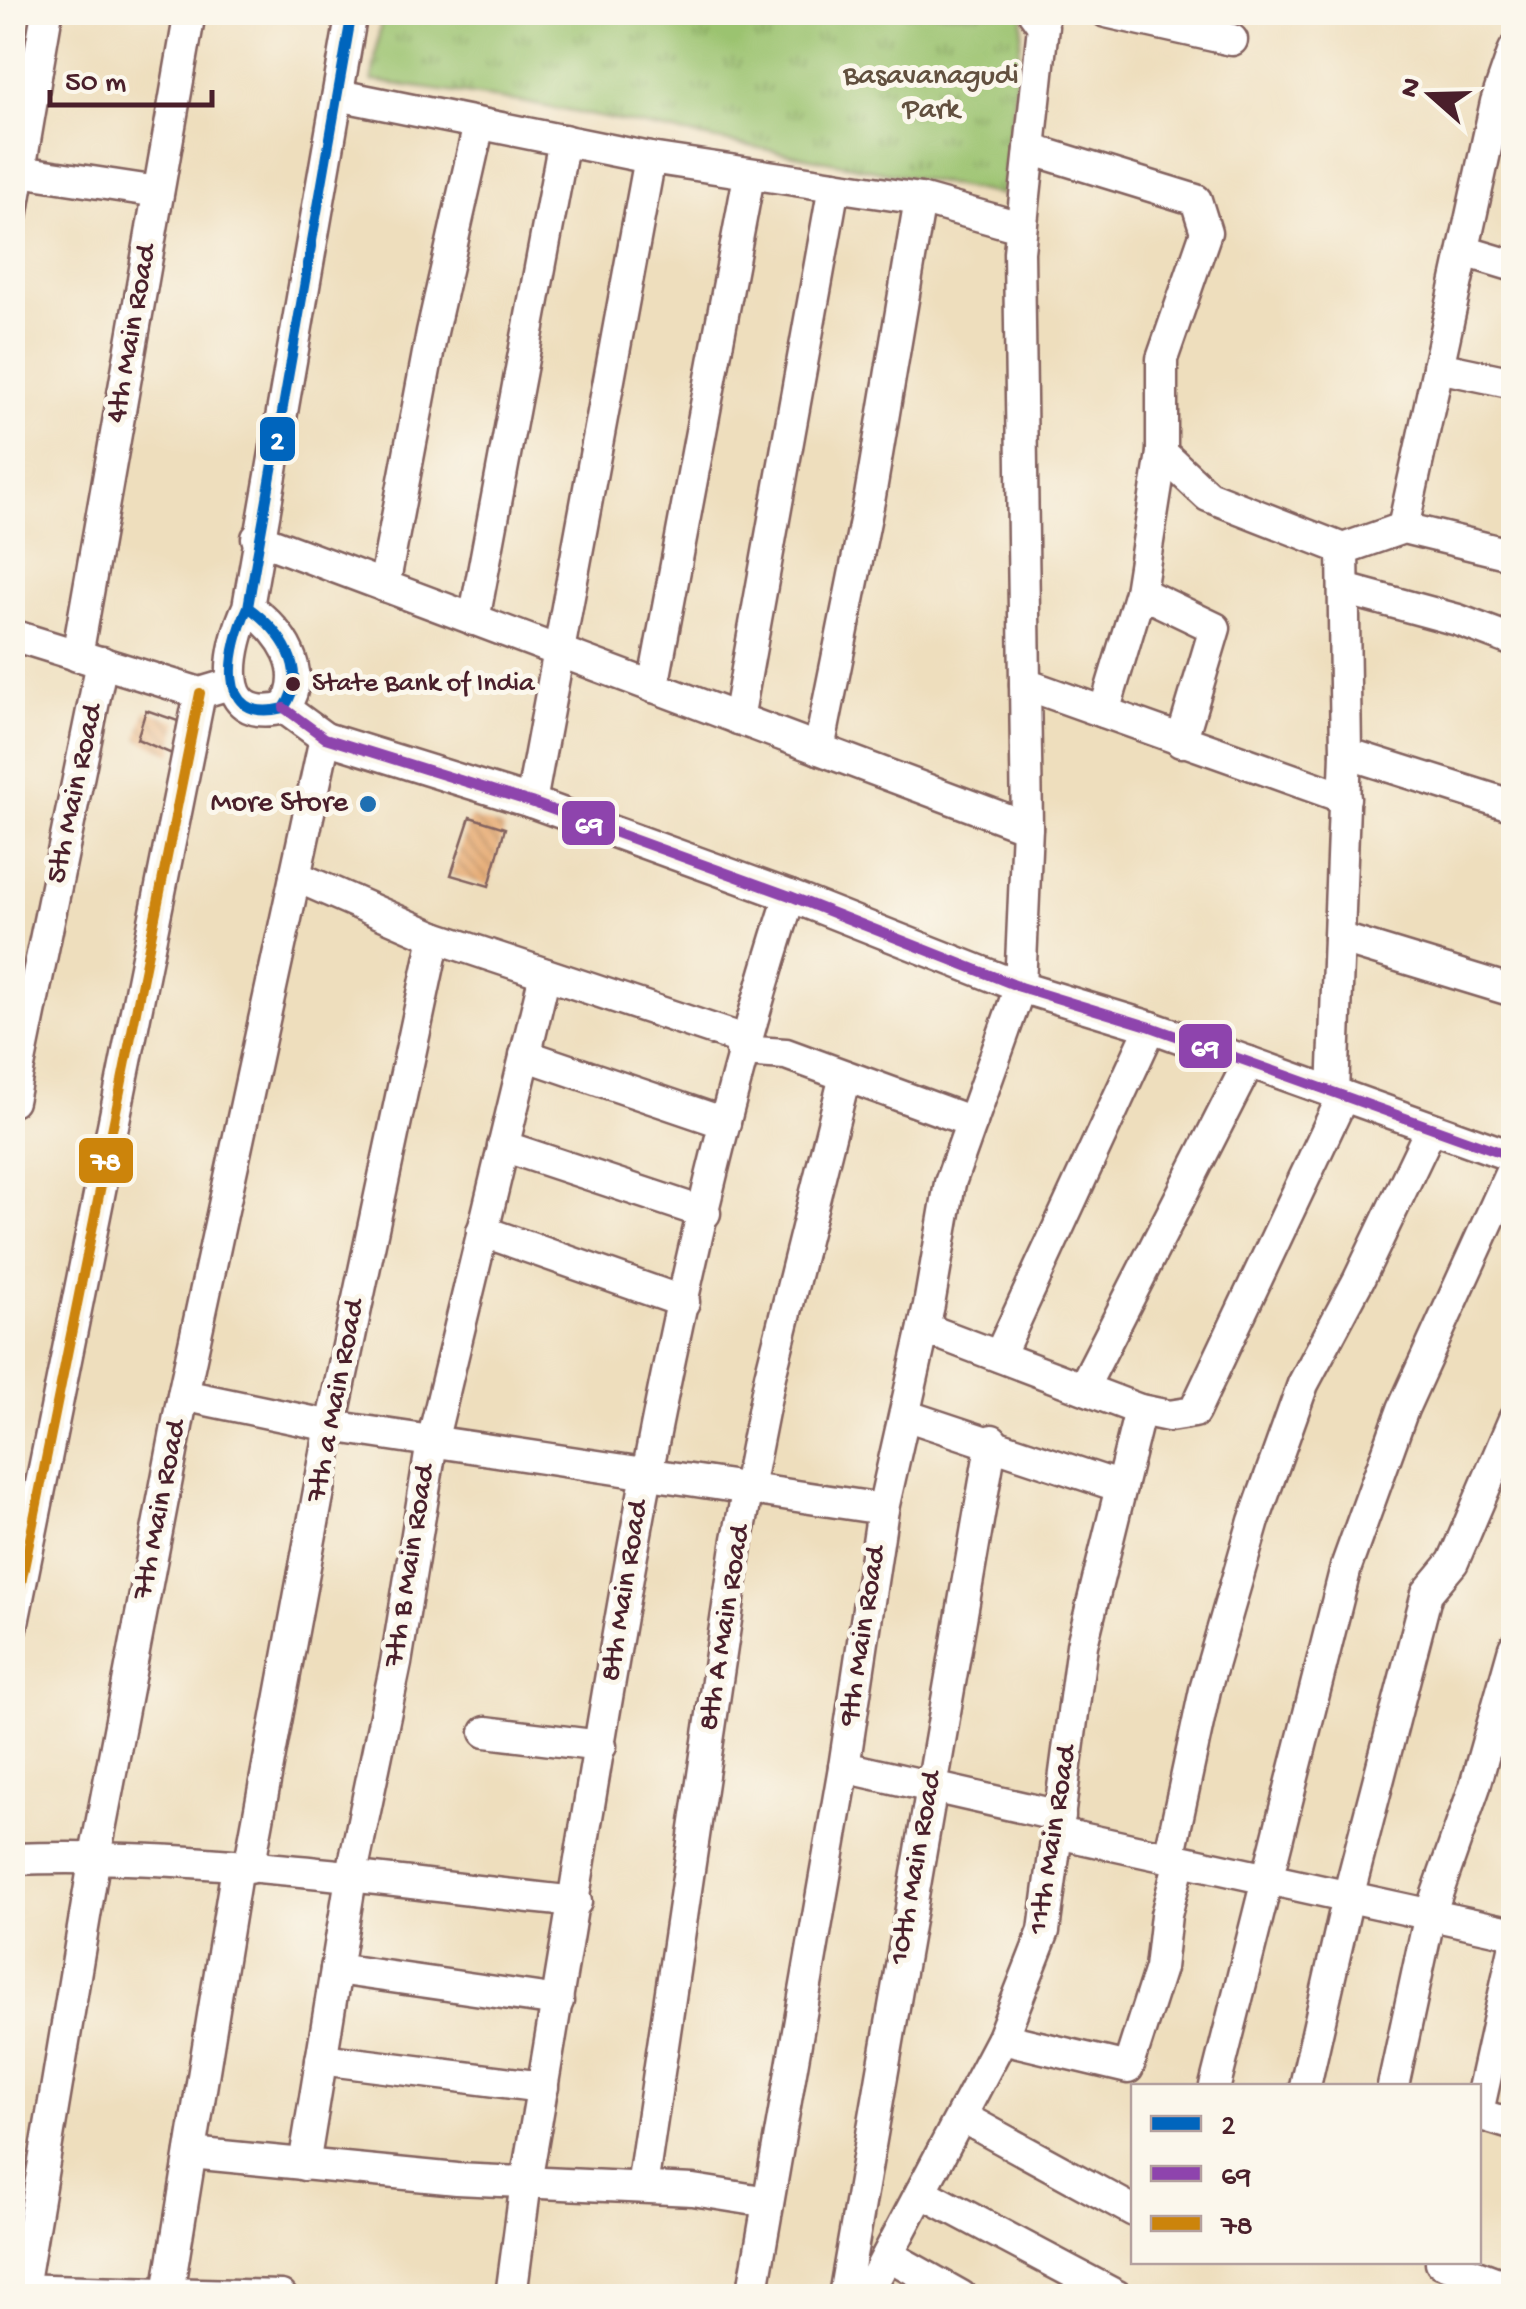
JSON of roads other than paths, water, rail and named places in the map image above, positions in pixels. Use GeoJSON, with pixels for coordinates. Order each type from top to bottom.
{"type":"FeatureCollection","features":[{"type":"Feature","properties":{"kind":"street"},"geometry":{"type":"LineString","coordinates":[[12,217],[47,12]]}},
{"type":"Feature","properties":{"kind":"street","name":"4th Main Road"},"geometry":{"type":"LineString","coordinates":[[90,659],[158,192],[190,12]]}},
{"type":"Feature","properties":{"kind":"street"},"geometry":{"type":"LineString","coordinates":[[248,607],[272,628],[293,663],[297,684],[284,708],[271,711],[252,706],[230,685],[231,653],[248,607],[257,538],[352,12]]}},
{"type":"Feature","properties":{"kind":"street","name":"9th Main Road"},"geometry":{"type":"LineString","coordinates":[[752,2296],[844,1767],[883,1509],[924,1328],[950,1183],[1020,987],[1027,827],[1020,227],[1042,26],[1033,12]]}},
{"type":"Feature","properties":{"kind":"street"},"geometry":{"type":"LineString","coordinates":[[1106,12],[1232,40]]}},
{"type":"Feature","properties":{"kind":"street"},"geometry":{"type":"LineString","coordinates":[[1403,528],[1496,102],[1514,50]]}},
{"type":"Feature","properties":{"kind":"street"},"geometry":{"type":"LineString","coordinates":[[338,96],[749,176],[920,200],[1020,227]]}},
{"type":"Feature","properties":{"kind":"street"},"geometry":{"type":"LineString","coordinates":[[384,586],[432,332],[479,124]]}},
{"type":"Feature","properties":{"kind":"street"},"geometry":{"type":"LineString","coordinates":[[474,620],[564,140]]}},
{"type":"Feature","properties":{"kind":"street"},"geometry":{"type":"LineString","coordinates":[[1030,150],[1196,200],[1206,232],[1162,359],[1162,453],[1140,592],[1104,712]]}},
{"type":"Feature","properties":{"kind":"street"},"geometry":{"type":"LineString","coordinates":[[531,802],[562,652],[650,158]]}},
{"type":"Feature","properties":{"kind":"street"},"geometry":{"type":"LineString","coordinates":[[20,171],[158,192]]}},
{"type":"Feature","properties":{"kind":"street"},"geometry":{"type":"LineString","coordinates":[[653,687],[749,176]]}},
{"type":"Feature","properties":{"kind":"street"},"geometry":{"type":"LineString","coordinates":[[738,719],[834,186]]}},
{"type":"Feature","properties":{"kind":"street"},"geometry":{"type":"LineString","coordinates":[[819,749],[870,496],[920,200]]}},
{"type":"Feature","properties":{"kind":"street"},"geometry":{"type":"LineString","coordinates":[[1464,250],[1514,266]]}},
{"type":"Feature","properties":{"kind":"street"},"geometry":{"type":"LineString","coordinates":[[1438,368],[1514,383]]}},
{"type":"Feature","properties":{"kind":"street"},"geometry":{"type":"LineString","coordinates":[[1162,453],[1208,496],[1343,550],[1403,528],[1514,555]]}},
{"type":"Feature","properties":{"kind":"street"},"geometry":{"type":"LineString","coordinates":[[257,538],[1027,827]]}},
{"type":"Feature","properties":{"kind":"street"},"geometry":{"type":"LineString","coordinates":[[924,1328],[1140,1410],[1169,1416],[1194,1412],[1338,1094],[1346,752],[1343,550]]}},
{"type":"Feature","properties":{"kind":"street"},"geometry":{"type":"LineString","coordinates":[[1344,590],[1458,620],[1514,642]]}},
{"type":"Feature","properties":{"kind":"street"},"geometry":{"type":"LineString","coordinates":[[1140,592],[1216,628],[1181,742]]}},
{"type":"Feature","properties":{"kind":"street"},"geometry":{"type":"LineString","coordinates":[[12,636],[200,693],[230,685]]}},
{"type":"Feature","properties":{"kind":"street","name":"5th Main Road"},"geometry":{"type":"LineString","coordinates":[[12,1101],[90,659]]}},
{"type":"Feature","properties":{"kind":"street"},"geometry":{"type":"LineString","coordinates":[[1025,684],[1345,798]]}},
{"type":"Feature","properties":{"kind":"street"},"geometry":{"type":"LineString","coordinates":[[12,1628],[200,693]]}},
{"type":"Feature","properties":{"kind":"street"},"geometry":{"type":"LineString","coordinates":[[284,708],[325,738],[531,802],[790,896],[1020,987],[1150,1026],[1514,1157]]}},
{"type":"Feature","properties":{"kind":"street","name":"7th Main Road"},"geometry":{"type":"LineString","coordinates":[[18,2289],[183,1394],[325,738]]}},
{"type":"Feature","properties":{"kind":"street"},"geometry":{"type":"LineString","coordinates":[[1346,752],[1514,806]]}},
{"type":"Feature","properties":{"kind":"street"},"geometry":{"type":"LineString","coordinates":[[295,876],[436,936],[742,1045],[786,1054],[972,1122]]}},
{"type":"Feature","properties":{"kind":"street","name":"8th Main Road"},"geometry":{"type":"LineString","coordinates":[[512,2296],[526,2182],[576,1902],[644,1476],[742,1045],[790,896]]}},
{"type":"Feature","properties":{"kind":"street","name":"7th a Main Road"},"geometry":{"type":"LineString","coordinates":[[168,2293],[243,1867],[330,1426],[436,936]]}},
{"type":"Feature","properties":{"kind":"street"},"geometry":{"type":"LineString","coordinates":[[1339,938],[1512,991]]}},
{"type":"Feature","properties":{"kind":"street","name":"7th B Main Road"},"geometry":{"type":"LineString","coordinates":[[304,2164],[351,1878],[396,1663],[432,1442],[545,974]]}},
{"type":"Feature","properties":{"kind":"street"},"geometry":{"type":"LineString","coordinates":[[999,1356],[1150,1026]]}},
{"type":"Feature","properties":{"kind":"street"},"geometry":{"type":"LineString","coordinates":[[525,1055],[725,1123]]}},
{"type":"Feature","properties":{"kind":"street"},"geometry":{"type":"LineString","coordinates":[[1083,1388],[1249,1062]]}},
{"type":"Feature","properties":{"kind":"street","name":"8th A Main Road"},"geometry":{"type":"LineString","coordinates":[[642,2187],[748,1491],[770,1376],[845,1076]]}},
{"type":"Feature","properties":{"kind":"street"},"geometry":{"type":"LineString","coordinates":[[1002,2038],[1128,2068],[1160,1968],[1205,1690],[1272,1470],[1303,1384],[1360,1279],[1431,1128]]}},
{"type":"Feature","properties":{"kind":"street"},"geometry":{"type":"LineString","coordinates":[[503,1146],[704,1213]]}},
{"type":"Feature","properties":{"kind":"street"},"geometry":{"type":"LineString","coordinates":[[1216,2084],[1346,1566],[1404,1409],[1514,1166]]}},
{"type":"Feature","properties":{"kind":"street"},"geometry":{"type":"LineString","coordinates":[[482,1231],[684,1302]]}},
{"type":"Feature","properties":{"kind":"street"},"geometry":{"type":"LineString","coordinates":[[183,1394],[330,1426],[883,1509]]}},
{"type":"Feature","properties":{"kind":"street","name":"11th Main Road"},"geometry":{"type":"LineString","coordinates":[[866,2296],[1002,2038],[1044,1931],[1082,1645],[1140,1410]]}},
{"type":"Feature","properties":{"kind":"street"},"geometry":{"type":"LineString","coordinates":[[904,1414],[992,1440],[1121,1487]]}},
{"type":"Feature","properties":{"kind":"street"},"geometry":{"type":"LineString","coordinates":[[1305,2084],[1348,1896],[1427,1592],[1452,1562],[1514,1419]]}},
{"type":"Feature","properties":{"kind":"street","name":"10th Main Road"},"geometry":{"type":"LineString","coordinates":[[844,2296],[992,1440]]}},
{"type":"Feature","properties":{"kind":"street"},"geometry":{"type":"LineString","coordinates":[[1393,2084],[1430,1914],[1475,1786],[1514,1648]]}},
{"type":"Feature","properties":{"kind":"street"},"geometry":{"type":"LineString","coordinates":[[486,1732],[601,1746]]}},
{"type":"Feature","properties":{"kind":"street"},"geometry":{"type":"LineString","coordinates":[[844,1767],[931,1786],[1175,1859],[1514,1933]]}},
{"type":"Feature","properties":{"kind":"street"},"geometry":{"type":"LineString","coordinates":[[12,1859],[95,1856],[243,1867],[576,1902]]}},
{"type":"Feature","properties":{"kind":"street"},"geometry":{"type":"LineString","coordinates":[[1481,2099],[1514,1950]]}},
{"type":"Feature","properties":{"kind":"street"},"geometry":{"type":"LineString","coordinates":[[336,1969],[558,2001]]}},
{"type":"Feature","properties":{"kind":"street"},"geometry":{"type":"LineString","coordinates":[[321,2059],[543,2087]]}},
{"type":"Feature","properties":{"kind":"street"},"geometry":{"type":"LineString","coordinates":[[1481,2114],[1514,2125]]}},
{"type":"Feature","properties":{"kind":"street"},"geometry":{"type":"LineString","coordinates":[[962,2117],[1131,2209]]}},
{"type":"Feature","properties":{"kind":"street"},"geometry":{"type":"LineString","coordinates":[[191,2153],[526,2182],[642,2187],[768,2202]]}},
{"type":"Feature","properties":{"kind":"street"},"geometry":{"type":"LineString","coordinates":[[922,2192],[1117,2296]]}},
{"type":"Feature","properties":{"kind":"street"},"geometry":{"type":"LineString","coordinates":[[888,2255],[961,2296]]}},
{"type":"Feature","properties":{"kind":"street"},"geometry":{"type":"LineString","coordinates":[[1446,2264],[1514,2289]]}},
{"type":"Feature","properties":{"kind":"street"},"geometry":{"type":"LineString","coordinates":[[18,2289],[281,2296]]}},
{"type":"Feature","properties":{"kind":"place","name":"State Bank of India"},"geometry":{"type":"Point","coordinates":[293,684]}},
{"type":"Feature","properties":{"kind":"place","name":"More Store"},"geometry":{"type":"Point","coordinates":[368,804]}},
{"type":"Feature","properties":{"kind":"park label","name":"Basavanagudi Park"},"geometry":{"type":"Point","coordinates":[931,94]}}]}
